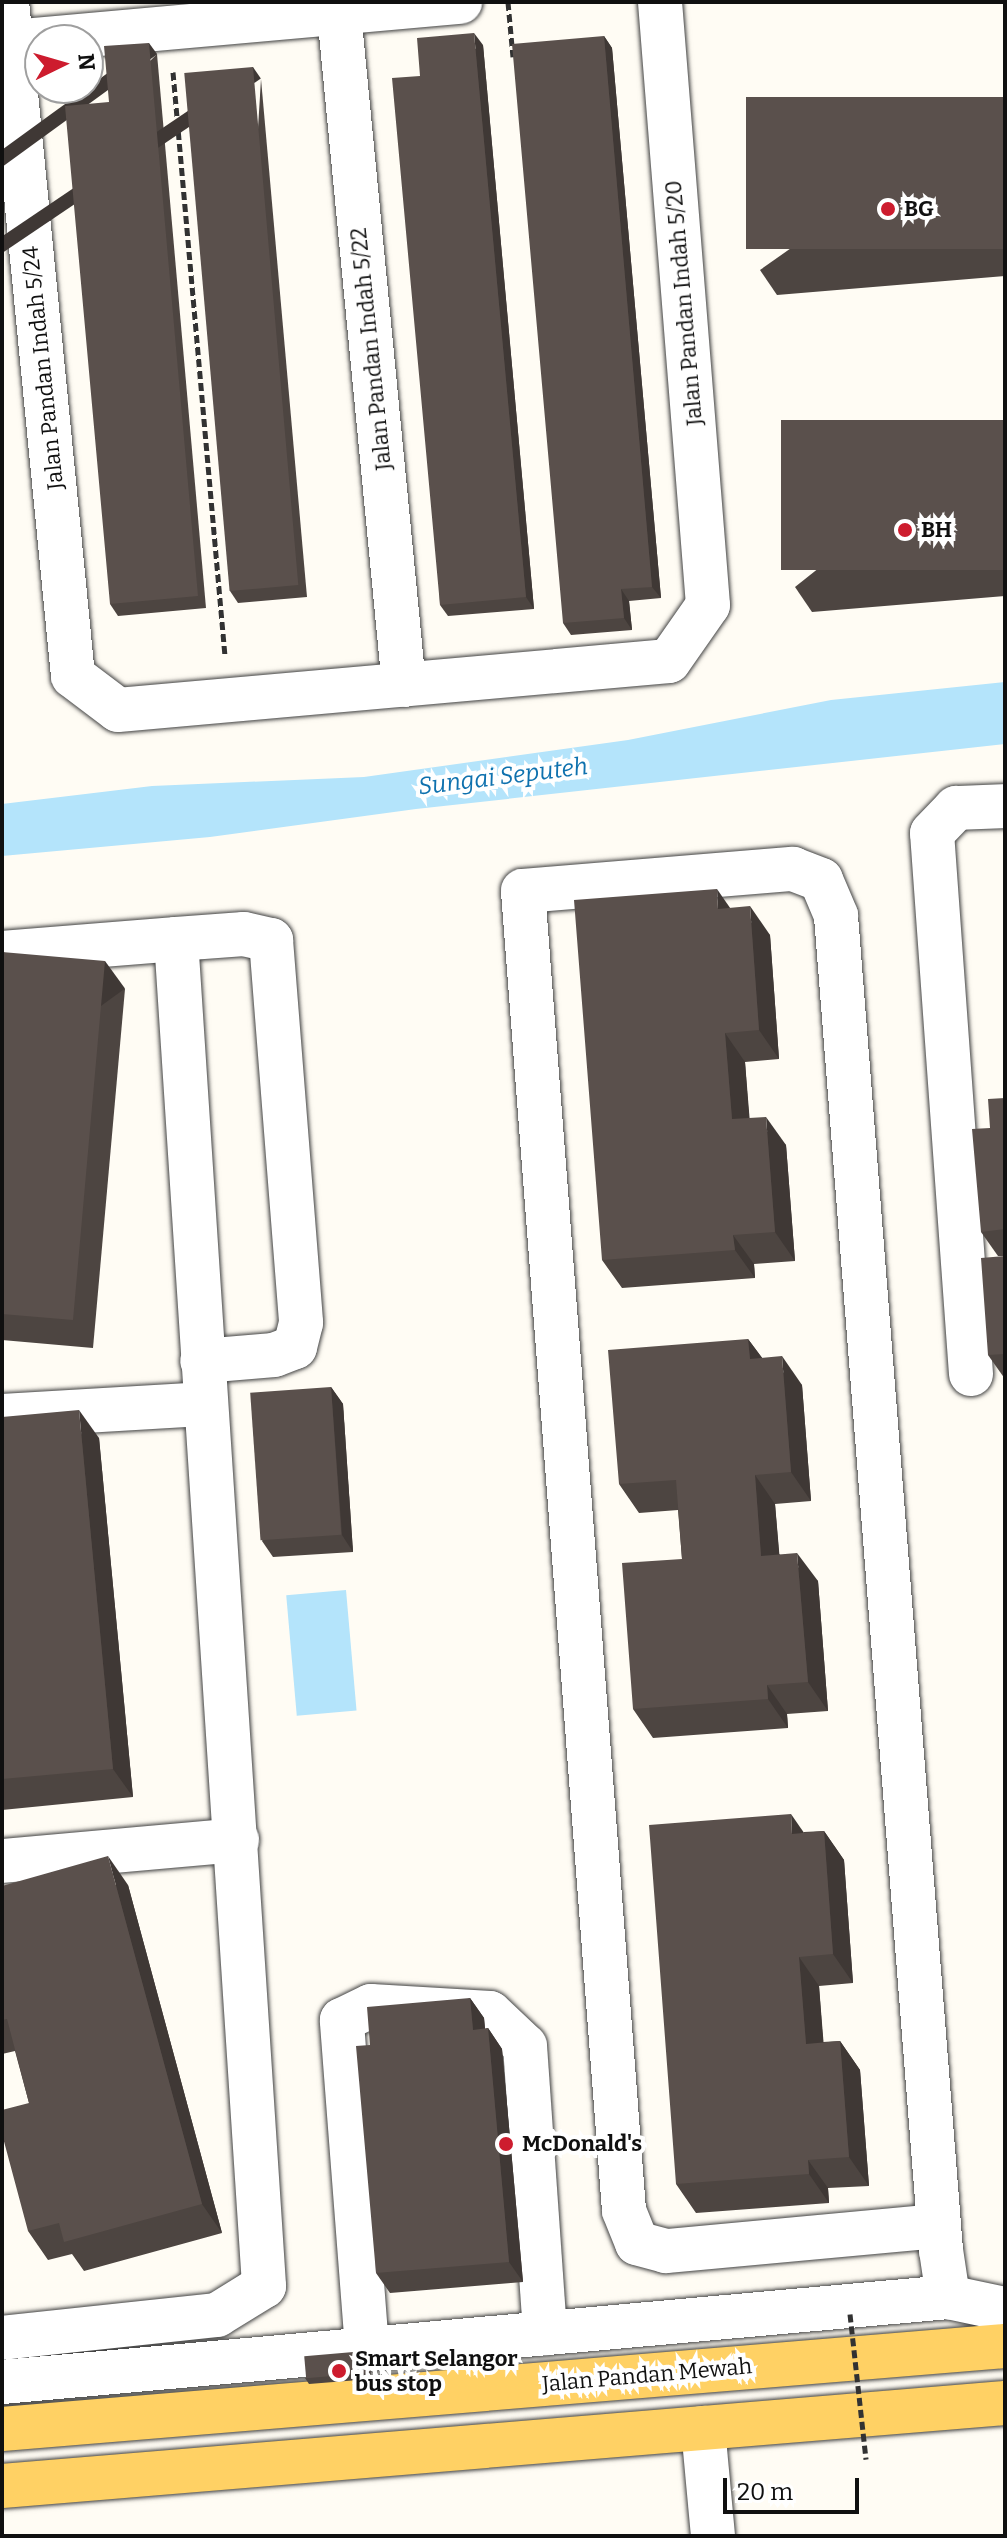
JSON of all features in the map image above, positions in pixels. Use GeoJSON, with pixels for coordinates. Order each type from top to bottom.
{"type":"FeatureCollection","features":[{"type":"Feature","properties":{"kind":"main road","name":"Jalan Pandan Mewah"},"geometry":{"type":"LineString","coordinates":[[2,2429],[1005,2346]]}},
{"type":"Feature","properties":{"kind":"main road"},"geometry":{"type":"LineString","coordinates":[[2,2486],[1005,2403]]}},
{"type":"Feature","properties":{"kind":"street"},"geometry":{"type":"LineString","coordinates":[[9,22],[169,28],[460,2]]}},
{"type":"Feature","properties":{"kind":"street","name":"Jalan Pandan Indah 5/20"},"geometry":{"type":"LineString","coordinates":[[404,685],[669,661],[708,605],[660,2]]}},
{"type":"Feature","properties":{"kind":"street","name":"Jalan Pandan Indah 5/22"},"geometry":{"type":"LineString","coordinates":[[339,13],[404,685]]}},
{"type":"Feature","properties":{"kind":"street","name":"Jalan Pandan Indah 5/24"},"geometry":{"type":"LineString","coordinates":[[9,22],[18,269],[73,676],[118,710],[228,701]]}},
{"type":"Feature","properties":{"kind":"street"},"geometry":{"type":"LineString","coordinates":[[228,701],[404,685]]}},
{"type":"Feature","properties":{"kind":"street"},"geometry":{"type":"LineString","coordinates":[[971,1374],[932,833],[956,808],[1005,806]]}},
{"type":"Feature","properties":{"kind":"street"},"geometry":{"type":"LineString","coordinates":[[938,2226],[666,2251],[637,2243],[624,2210],[523,891],[793,869],[821,880],[836,916],[938,2226],[948,2297]]}},
{"type":"Feature","properties":{"kind":"street"},"geometry":{"type":"LineString","coordinates":[[2,953],[244,934],[271,940],[301,1323],[295,1347],[274,1355],[202,1361]]}},
{"type":"Feature","properties":{"kind":"street"},"geometry":{"type":"LineString","coordinates":[[2,2338],[217,2315],[264,2286],[176,939]]}},
{"type":"Feature","properties":{"kind":"street"},"geometry":{"type":"LineString","coordinates":[[2,1416],[206,1404]]}},
{"type":"Feature","properties":{"kind":"street"},"geometry":{"type":"LineString","coordinates":[[2,1861],[237,1840]]}},
{"type":"Feature","properties":{"kind":"street"},"geometry":{"type":"LineString","coordinates":[[367,2348],[342,2020],[371,2006],[490,2013],[525,2046],[545,2333]]}},
{"type":"Feature","properties":{"kind":"street"},"geometry":{"type":"LineString","coordinates":[[2,2382],[948,2297],[1005,2309]]}},
{"type":"Feature","properties":{"kind":"street"},"geometry":{"type":"LineString","coordinates":[[675,2322],[678,2373]]}},
{"type":"Feature","properties":{"kind":"street"},"geometry":{"type":"LineString","coordinates":[[703,2428],[713,2536]]}},
{"type":"Feature","properties":{"kind":"path"},"geometry":{"type":"LineString","coordinates":[[508,2],[514,66]]}},
{"type":"Feature","properties":{"kind":"path"},"geometry":{"type":"LineString","coordinates":[[169,28],[228,701]]}},
{"type":"Feature","properties":{"kind":"path"},"geometry":{"type":"LineString","coordinates":[[850,2314],[866,2459]]}},
{"type":"Feature","properties":{"kind":"water","name":"Sungai Seputeh"},"geometry":{"type":"Polygon","coordinates":[[[1005,682],[1005,744],[416,809],[210,837],[2,856],[2,804],[152,786],[364,777],[628,740],[831,700],[1005,682]]]}},
{"type":"Feature","properties":{"kind":"water"},"geometry":{"type":"Polygon","coordinates":[[[346,1590],[357,1711],[297,1716],[286,1595],[346,1590]]]}},
{"type":"Feature","properties":{"kind":"building"},"geometry":{"type":"Polygon","coordinates":[[[474,33],[526,597],[440,605],[392,78],[420,76],[417,38],[474,33]]]}},
{"type":"Feature","properties":{"kind":"building"},"geometry":{"type":"Polygon","coordinates":[[[604,36],[652,587],[621,589],[624,618],[563,623],[512,44],[604,36]]]}},
{"type":"Feature","properties":{"kind":"building"},"geometry":{"type":"Polygon","coordinates":[[[149,43],[198,596],[110,604],[65,106],[109,102],[104,46],[149,43]]]}},
{"type":"Feature","properties":{"kind":"building"},"geometry":{"type":"Polygon","coordinates":[[[253,67],[298,585],[230,591],[184,73],[253,67]]]}},
{"type":"Feature","properties":{"kind":"building","name":"BG"},"geometry":{"type":"Polygon","coordinates":[[[746,97],[1005,97],[1005,249],[746,249],[746,97]]]}},
{"type":"Feature","properties":{"kind":"building","name":"BH"},"geometry":{"type":"Polygon","coordinates":[[[781,420],[1005,420],[1005,570],[781,570],[781,420]]]}},
{"type":"Feature","properties":{"kind":"building"},"geometry":{"type":"Polygon","coordinates":[[[717,889],[718,909],[750,906],[759,1030],[725,1033],[732,1119],[766,1117],[775,1232],[733,1235],[735,1250],[602,1260],[574,900],[717,889]]]}},
{"type":"Feature","properties":{"kind":"building"},"geometry":{"type":"Polygon","coordinates":[[[2,952],[105,961],[73,1320],[2,1314],[2,952]]]}},
{"type":"Feature","properties":{"kind":"building"},"geometry":{"type":"Polygon","coordinates":[[[1005,1098],[1005,1229],[981,1232],[972,1129],[990,1128],[988,1099],[1005,1098]]]}},
{"type":"Feature","properties":{"kind":"building"},"geometry":{"type":"Polygon","coordinates":[[[1005,1256],[1005,1354],[988,1355],[981,1258],[1005,1256]]]}},
{"type":"Feature","properties":{"kind":"building"},"geometry":{"type":"Polygon","coordinates":[[[748,1339],[750,1359],[782,1356],[791,1472],[755,1475],[761,1556],[797,1553],[808,1682],[767,1685],[768,1699],[633,1709],[622,1563],[682,1559],[676,1480],[619,1484],[608,1350],[748,1339]]]}},
{"type":"Feature","properties":{"kind":"building"},"geometry":{"type":"Polygon","coordinates":[[[331,1387],[341,1535],[261,1540],[250,1393],[331,1387]]]}},
{"type":"Feature","properties":{"kind":"building"},"geometry":{"type":"Polygon","coordinates":[[[79,1410],[113,1769],[2,1779],[2,1417],[79,1410]]]}},
{"type":"Feature","properties":{"kind":"building"},"geometry":{"type":"Polygon","coordinates":[[[791,1814],[792,1834],[824,1831],[833,1954],[799,1957],[806,2044],[840,2041],[849,2157],[808,2160],[809,2174],[676,2184],[649,1825],[791,1814]]]}},
{"type":"Feature","properties":{"kind":"building"},"geometry":{"type":"Polygon","coordinates":[[[108,1856],[202,2204],[64,2242],[59,2223],[28,2231],[2,2134],[2,2110],[29,2103],[7,2019],[2,2020],[2,1886],[108,1856]]]}},
{"type":"Feature","properties":{"kind":"building"},"geometry":{"type":"Polygon","coordinates":[[[470,1998],[473,2030],[488,2028],[509,2262],[376,2273],[356,2046],[370,2045],[367,2007],[470,1998]]]}},
{"type":"Feature","properties":{"kind":"building","name":"Smart Selangor bus stop"},"geometry":{"type":"Polygon","coordinates":[[[365,2351],[367,2373],[306,2378],[304,2356],[365,2351]]]}},
{"type":"Feature","properties":{"kind":"place","name":"BG"},"geometry":{"type":"Point","coordinates":[888,209]}},
{"type":"Feature","properties":{"kind":"place","name":"BH"},"geometry":{"type":"Point","coordinates":[905,530]}},
{"type":"Feature","properties":{"kind":"place","name":"McDonald's"},"geometry":{"type":"Point","coordinates":[506,2144]}},
{"type":"Feature","properties":{"kind":"place","name":"Smart Selangor bus stop"},"geometry":{"type":"Point","coordinates":[339,2371]}}]}
